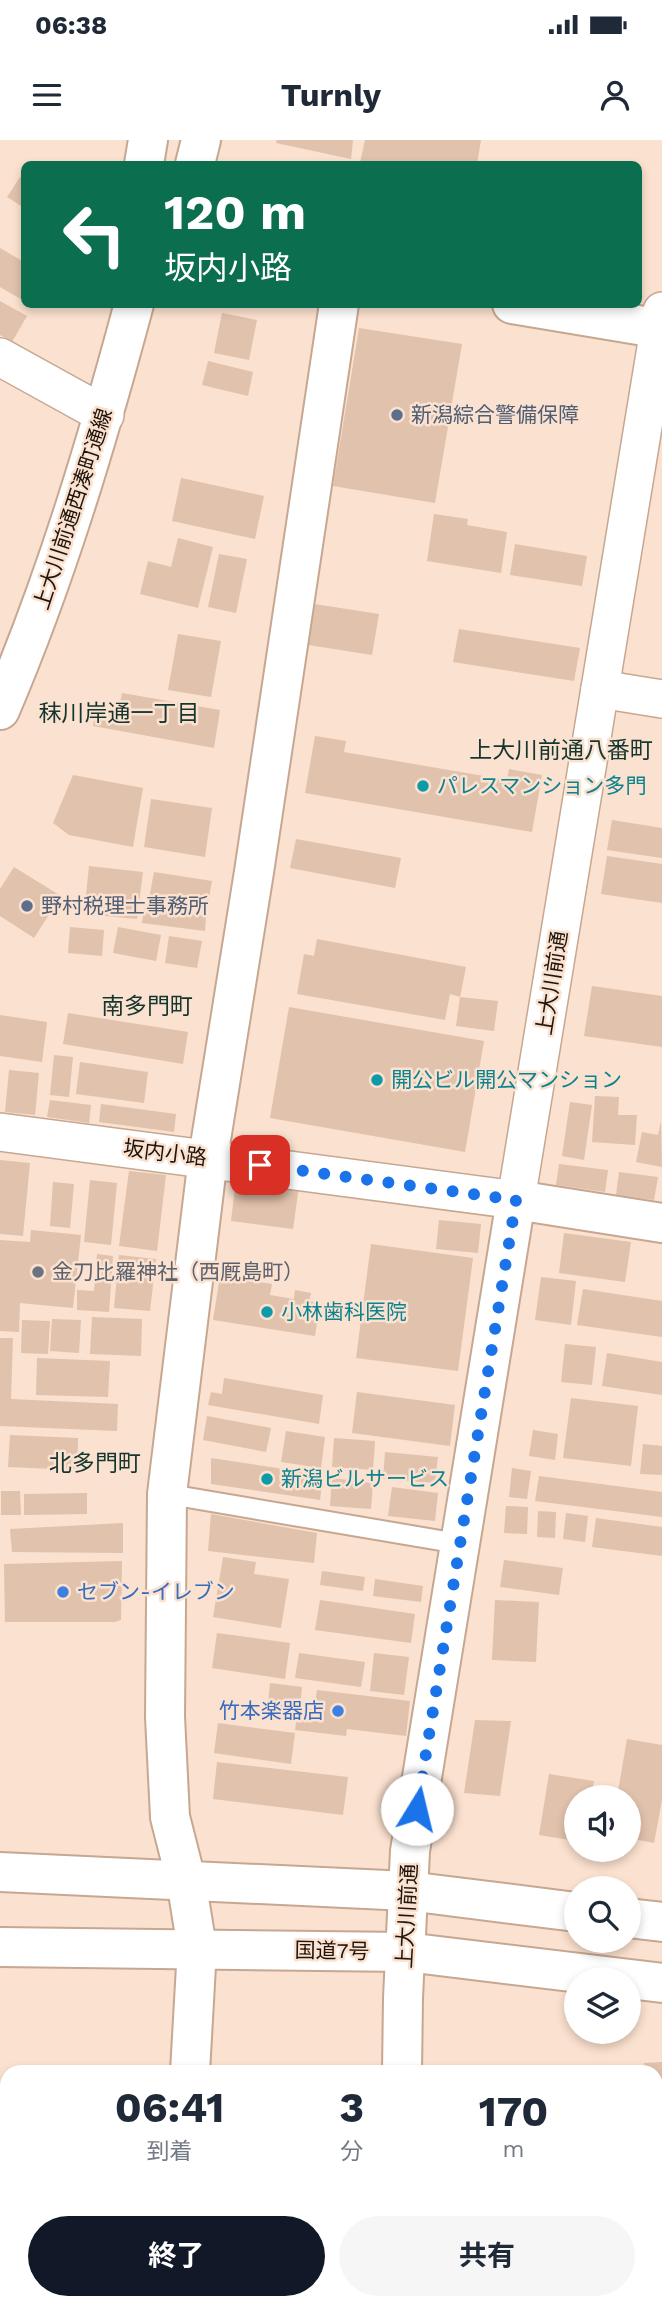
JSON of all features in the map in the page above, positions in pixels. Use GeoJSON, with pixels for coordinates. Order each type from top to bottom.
{"type":"FeatureCollection","features":[{"type":"Feature","properties":{"kind":"main road"},"geometry":{"type":"LineString","coordinates":[[144,161],[148,140]]}},
{"type":"Feature","properties":{"kind":"main road"},"geometry":{"type":"LineString","coordinates":[[196,161],[201,140]]}},
{"type":"Feature","properties":{"kind":"main road","name":"上大川前通西湊町通線"},"geometry":{"type":"LineString","coordinates":[[0,710],[49,587],[104,415],[133,308]]}},
{"type":"Feature","properties":{"kind":"main road"},"geometry":{"type":"LineString","coordinates":[[190,2065],[197,1948],[186,1880],[170,1817],[166,1742],[167,1494],[208,1158],[338,308]]}},
{"type":"Feature","properties":{"kind":"main road"},"geometry":{"type":"LineString","coordinates":[[543,308],[661,323]]}},
{"type":"Feature","properties":{"kind":"main road","name":"坂内小路"},"geometry":{"type":"LineString","coordinates":[[516,1200],[662,1223]]}},
{"type":"Feature","properties":{"kind":"main road","name":"上大川前通"},"geometry":{"type":"LineString","coordinates":[[402,2065],[410,1851],[516,1200]]}},
{"type":"Feature","properties":{"kind":"main road"},"geometry":{"type":"LineString","coordinates":[[0,1872],[408,1891],[564,1910]]}},
{"type":"Feature","properties":{"kind":"main road"},"geometry":{"type":"LineString","coordinates":[[641,1920],[662,1922]]}},
{"type":"Feature","properties":{"kind":"main road","name":"国道7号"},"geometry":{"type":"LineString","coordinates":[[0,1947],[406,1952],[662,1983]]}},
{"type":"Feature","properties":{"kind":"street","name":"上大川前通"},"geometry":{"type":"LineString","coordinates":[[516,1200],[661,323]]}},
{"type":"Feature","properties":{"kind":"street"},"geometry":{"type":"LineString","coordinates":[[0,357],[104,415]]}},
{"type":"Feature","properties":{"kind":"street"},"geometry":{"type":"LineString","coordinates":[[600,689],[662,699]]}},
{"type":"Feature","properties":{"kind":"street","name":"坂内小路"},"geometry":{"type":"LineString","coordinates":[[0,1132],[516,1200]]}},
{"type":"Feature","properties":{"kind":"lane"},"geometry":{"type":"LineString","coordinates":[[167,1494],[461,1544]]}},
{"type":"Feature","properties":{"kind":"building"},"geometry":{"type":"Polygon","coordinates":[[[277,140],[353,140],[351,159],[276,143],[277,140]]]}},
{"type":"Feature","properties":{"kind":"building"},"geometry":{"type":"Polygon","coordinates":[[[365,140],[481,140],[478,161],[360,161],[365,140]]]}},
{"type":"Feature","properties":{"kind":"building"},"geometry":{"type":"Polygon","coordinates":[[[20,177],[21,178],[21,206],[7,197],[20,177]]]}},
{"type":"Feature","properties":{"kind":"building"},"geometry":{"type":"Polygon","coordinates":[[[0,248],[21,260],[21,299],[0,287],[0,248]]]}},
{"type":"Feature","properties":{"kind":"building"},"geometry":{"type":"Polygon","coordinates":[[[0,301],[27,316],[12,342],[0,335],[0,301]]]}},
{"type":"Feature","properties":{"kind":"building"},"geometry":{"type":"Polygon","coordinates":[[[222,313],[257,320],[249,360],[214,353],[222,313]]]}},
{"type":"Feature","properties":{"kind":"building","name":"新潟綜合警備保障"},"geometry":{"type":"Polygon","coordinates":[[[359,328],[462,344],[435,503],[333,486],[359,328]]]}},
{"type":"Feature","properties":{"kind":"building"},"geometry":{"type":"Polygon","coordinates":[[[208,361],[253,372],[248,396],[202,385],[208,361]]]}},
{"type":"Feature","properties":{"kind":"building"},"geometry":{"type":"Polygon","coordinates":[[[181,478],[264,496],[255,539],[172,521],[181,478]]]}},
{"type":"Feature","properties":{"kind":"building"},"geometry":{"type":"Polygon","coordinates":[[[434,514],[468,519],[467,525],[507,532],[501,573],[427,561],[434,514]]]}},
{"type":"Feature","properties":{"kind":"building"},"geometry":{"type":"Polygon","coordinates":[[[178,538],[213,547],[198,608],[140,594],[148,561],[171,567],[178,538]]]}},
{"type":"Feature","properties":{"kind":"building"},"geometry":{"type":"Polygon","coordinates":[[[515,544],[587,556],[582,586],[510,575],[515,544]]]}},
{"type":"Feature","properties":{"kind":"building"},"geometry":{"type":"Polygon","coordinates":[[[219,554],[247,559],[236,613],[208,607],[219,554]]]}},
{"type":"Feature","properties":{"kind":"building"},"geometry":{"type":"Polygon","coordinates":[[[308,603],[379,614],[372,655],[302,644],[308,603]]]}},
{"type":"Feature","properties":{"kind":"building"},"geometry":{"type":"Polygon","coordinates":[[[459,629],[580,648],[574,681],[453,662],[459,629]]]}},
{"type":"Feature","properties":{"kind":"building"},"geometry":{"type":"Polygon","coordinates":[[[178,634],[221,641],[211,697],[168,690],[178,634]]]}},
{"type":"Feature","properties":{"kind":"building"},"geometry":{"type":"Polygon","coordinates":[[[122,693],[220,710],[214,748],[93,726],[96,709],[118,713],[122,693]]]}},
{"type":"Feature","properties":{"kind":"building","name":"パレスマンション多門"},"geometry":{"type":"Polygon","coordinates":[[[315,736],[346,741],[344,752],[507,780],[509,769],[542,775],[532,832],[305,793],[315,736]]]}},
{"type":"Feature","properties":{"kind":"building"},"geometry":{"type":"Polygon","coordinates":[[[73,775],[143,788],[133,847],[69,835],[53,823],[73,775]]]}},
{"type":"Feature","properties":{"kind":"building"},"geometry":{"type":"Polygon","coordinates":[[[151,799],[212,808],[205,857],[144,847],[151,799]]]}},
{"type":"Feature","properties":{"kind":"building"},"geometry":{"type":"Polygon","coordinates":[[[612,820],[662,828],[662,858],[607,850],[612,820]]]}},
{"type":"Feature","properties":{"kind":"building"},"geometry":{"type":"Polygon","coordinates":[[[296,839],[401,858],[395,888],[290,868],[296,839]]]}},
{"type":"Feature","properties":{"kind":"building"},"geometry":{"type":"Polygon","coordinates":[[[607,856],[662,864],[662,903],[601,894],[607,856]]]}},
{"type":"Feature","properties":{"kind":"building"},"geometry":{"type":"Polygon","coordinates":[[[89,866],[143,872],[137,919],[84,914],[89,866]]]}},
{"type":"Feature","properties":{"kind":"building","name":"野村税理士事務所"},"geometry":{"type":"Polygon","coordinates":[[[14,867],[61,896],[34,938],[0,916],[0,889],[14,867]]]}},
{"type":"Feature","properties":{"kind":"building"},"geometry":{"type":"Polygon","coordinates":[[[154,872],[212,881],[207,909],[149,899],[154,872]]]}},
{"type":"Feature","properties":{"kind":"building"},"geometry":{"type":"Polygon","coordinates":[[[144,908],[206,916],[205,931],[142,923],[144,908]]]}},
{"type":"Feature","properties":{"kind":"building"},"geometry":{"type":"Polygon","coordinates":[[[70,927],[104,930],[102,956],[68,953],[70,927]]]}},
{"type":"Feature","properties":{"kind":"building"},"geometry":{"type":"Polygon","coordinates":[[[118,927],[161,935],[156,961],[113,953],[118,927]]]}},
{"type":"Feature","properties":{"kind":"building"},"geometry":{"type":"Polygon","coordinates":[[[169,936],[202,941],[197,968],[165,963],[169,936]]]}},
{"type":"Feature","properties":{"kind":"building"},"geometry":{"type":"Polygon","coordinates":[[[317,939],[466,967],[460,997],[450,994],[445,1020],[297,994],[304,954],[314,956],[317,939]]]}},
{"type":"Feature","properties":{"kind":"building"},"geometry":{"type":"Polygon","coordinates":[[[592,986],[662,996],[662,1047],[584,1036],[592,986]]]}},
{"type":"Feature","properties":{"kind":"building"},"geometry":{"type":"Polygon","coordinates":[[[460,997],[498,1001],[494,1031],[456,1026],[460,997]]]}},
{"type":"Feature","properties":{"kind":"building","name":"開公ビル開公マンション"},"geometry":{"type":"Polygon","coordinates":[[[289,1007],[484,1041],[465,1152],[270,1118],[289,1007]]]}},
{"type":"Feature","properties":{"kind":"building"},"geometry":{"type":"Polygon","coordinates":[[[68,1013],[188,1032],[183,1064],[63,1044],[68,1013]]]}},
{"type":"Feature","properties":{"kind":"building"},"geometry":{"type":"Polygon","coordinates":[[[0,1015],[47,1022],[42,1062],[0,1056],[0,1015]]]}},
{"type":"Feature","properties":{"kind":"building"},"geometry":{"type":"Polygon","coordinates":[[[54,1055],[73,1057],[69,1097],[50,1095],[54,1055]]]}},
{"type":"Feature","properties":{"kind":"building"},"geometry":{"type":"Polygon","coordinates":[[[80,1062],[148,1072],[144,1103],[76,1094],[80,1062]]]}},
{"type":"Feature","properties":{"kind":"building"},"geometry":{"type":"Polygon","coordinates":[[[9,1070],[39,1073],[35,1115],[5,1112],[9,1070]]]}},
{"type":"Feature","properties":{"kind":"building"},"geometry":{"type":"Polygon","coordinates":[[[595,1096],[619,1097],[618,1115],[637,1115],[635,1145],[592,1142],[595,1096]]]}},
{"type":"Feature","properties":{"kind":"building"},"geometry":{"type":"Polygon","coordinates":[[[50,1100],[91,1105],[89,1123],[47,1117],[50,1100]]]}},
{"type":"Feature","properties":{"kind":"building"},"geometry":{"type":"Polygon","coordinates":[[[570,1102],[592,1105],[584,1160],[562,1156],[570,1102]]]}},
{"type":"Feature","properties":{"kind":"building"},"geometry":{"type":"Polygon","coordinates":[[[101,1104],[176,1114],[174,1132],[99,1122],[101,1104]]]}},
{"type":"Feature","properties":{"kind":"building"},"geometry":{"type":"Polygon","coordinates":[[[661,1121],[662,1167],[636,1162],[642,1132],[658,1135],[661,1121]]]}},
{"type":"Feature","properties":{"kind":"building"},"geometry":{"type":"Polygon","coordinates":[[[0,1160],[30,1163],[23,1236],[0,1234],[0,1160]]]}},
{"type":"Feature","properties":{"kind":"building"},"geometry":{"type":"Polygon","coordinates":[[[559,1164],[608,1170],[605,1192],[556,1185],[559,1164]]]}},
{"type":"Feature","properties":{"kind":"building"},"geometry":{"type":"Polygon","coordinates":[[[129,1171],[166,1175],[157,1251],[119,1246],[129,1171]]]}},
{"type":"Feature","properties":{"kind":"building"},"geometry":{"type":"Polygon","coordinates":[[[619,1172],[658,1177],[654,1200],[616,1195],[619,1172]]]}},
{"type":"Feature","properties":{"kind":"building"},"geometry":{"type":"Polygon","coordinates":[[[236,1179],[299,1186],[293,1229],[231,1221],[236,1179]]]}},
{"type":"Feature","properties":{"kind":"building"},"geometry":{"type":"Polygon","coordinates":[[[90,1180],[117,1183],[111,1245],[84,1242],[90,1180]]]}},
{"type":"Feature","properties":{"kind":"building"},"geometry":{"type":"Polygon","coordinates":[[[53,1182],[74,1184],[70,1228],[50,1226],[53,1182]]]}},
{"type":"Feature","properties":{"kind":"building"},"geometry":{"type":"Polygon","coordinates":[[[439,1220],[481,1224],[478,1253],[436,1249],[439,1220]]]}},
{"type":"Feature","properties":{"kind":"building","name":"金刀比羅神社（西厩島町）"},"geometry":{"type":"Polygon","coordinates":[[[31,1230],[81,1235],[73,1308],[20,1303],[19,1332],[0,1331],[0,1240],[30,1242],[31,1230]]]}},
{"type":"Feature","properties":{"kind":"building"},"geometry":{"type":"Polygon","coordinates":[[[564,1233],[631,1242],[625,1282],[559,1273],[564,1233]]]}},
{"type":"Feature","properties":{"kind":"building"},"geometry":{"type":"Polygon","coordinates":[[[371,1244],[473,1258],[458,1371],[356,1358],[371,1244]]]}},
{"type":"Feature","properties":{"kind":"building"},"geometry":{"type":"Polygon","coordinates":[[[97,1254],[113,1256],[109,1312],[77,1310],[77,1290],[94,1291],[97,1254]]]}},
{"type":"Feature","properties":{"kind":"building"},"geometry":{"type":"Polygon","coordinates":[[[119,1255],[156,1259],[150,1311],[114,1308],[119,1255]]]}},
{"type":"Feature","properties":{"kind":"building","name":"小林歯科医院"},"geometry":{"type":"Polygon","coordinates":[[[220,1276],[272,1284],[270,1295],[294,1299],[295,1290],[311,1293],[309,1301],[320,1303],[315,1336],[213,1320],[220,1276]]]}},
{"type":"Feature","properties":{"kind":"building"},"geometry":{"type":"Polygon","coordinates":[[[541,1277],[576,1281],[571,1325],[535,1320],[541,1277]]]}},
{"type":"Feature","properties":{"kind":"building"},"geometry":{"type":"Polygon","coordinates":[[[583,1289],[662,1301],[662,1337],[577,1325],[583,1289]]]}},
{"type":"Feature","properties":{"kind":"building"},"geometry":{"type":"Polygon","coordinates":[[[92,1317],[142,1319],[141,1356],[90,1354],[92,1317]]]}},
{"type":"Feature","properties":{"kind":"building"},"geometry":{"type":"Polygon","coordinates":[[[52,1319],[81,1320],[79,1353],[50,1351],[52,1319]]]}},
{"type":"Feature","properties":{"kind":"building"},"geometry":{"type":"Polygon","coordinates":[[[22,1320],[50,1321],[48,1354],[21,1353],[22,1320]]]}},
{"type":"Feature","properties":{"kind":"building"},"geometry":{"type":"Polygon","coordinates":[[[0,1338],[13,1338],[11,1399],[118,1404],[117,1431],[0,1426],[0,1338]]]}},
{"type":"Feature","properties":{"kind":"building"},"geometry":{"type":"Polygon","coordinates":[[[565,1344],[596,1347],[592,1385],[561,1382],[565,1344]]]}},
{"type":"Feature","properties":{"kind":"building"},"geometry":{"type":"Polygon","coordinates":[[[607,1353],[662,1362],[662,1395],[602,1386],[607,1353]]]}},
{"type":"Feature","properties":{"kind":"building"},"geometry":{"type":"Polygon","coordinates":[[[37,1358],[110,1361],[108,1397],[36,1395],[37,1358]]]}},
{"type":"Feature","properties":{"kind":"building"},"geometry":{"type":"Polygon","coordinates":[[[224,1378],[323,1395],[319,1424],[208,1405],[211,1392],[222,1394],[224,1378]]]}},
{"type":"Feature","properties":{"kind":"building"},"geometry":{"type":"Polygon","coordinates":[[[357,1392],[455,1405],[450,1446],[352,1433],[357,1392]]]}},
{"type":"Feature","properties":{"kind":"building"},"geometry":{"type":"Polygon","coordinates":[[[571,1398],[638,1406],[631,1466],[563,1458],[571,1398]]]}},
{"type":"Feature","properties":{"kind":"building"},"geometry":{"type":"Polygon","coordinates":[[[207,1416],[271,1428],[266,1452],[203,1440],[207,1416]]]}},
{"type":"Feature","properties":{"kind":"building"},"geometry":{"type":"Polygon","coordinates":[[[533,1430],[558,1434],[555,1460],[529,1456],[533,1430]]]}},
{"type":"Feature","properties":{"kind":"building"},"geometry":{"type":"Polygon","coordinates":[[[286,1431],[325,1437],[321,1468],[281,1462],[286,1431]]]}},
{"type":"Feature","properties":{"kind":"building"},"geometry":{"type":"Polygon","coordinates":[[[10,1435],[78,1438],[77,1470],[8,1467],[10,1435]]]}},
{"type":"Feature","properties":{"kind":"building"},"geometry":{"type":"Polygon","coordinates":[[[334,1438],[375,1441],[373,1470],[332,1467],[334,1438]]]}},
{"type":"Feature","properties":{"kind":"building"},"geometry":{"type":"Polygon","coordinates":[[[643,1444],[662,1446],[662,1475],[640,1474],[643,1444]]]}},
{"type":"Feature","properties":{"kind":"building"},"geometry":{"type":"Polygon","coordinates":[[[385,1452],[438,1457],[435,1483],[383,1479],[385,1452]]]}},
{"type":"Feature","properties":{"kind":"building","name":"新潟ビルサービス"},"geometry":{"type":"Polygon","coordinates":[[[211,1458],[323,1475],[320,1500],[211,1484],[211,1458]]]}},
{"type":"Feature","properties":{"kind":"building"},"geometry":{"type":"Polygon","coordinates":[[[512,1468],[531,1471],[527,1499],[509,1497],[512,1468]]]}},
{"type":"Feature","properties":{"kind":"building"},"geometry":{"type":"Polygon","coordinates":[[[539,1476],[662,1492],[662,1517],[535,1501],[539,1476]]]}},
{"type":"Feature","properties":{"kind":"building"},"geometry":{"type":"Polygon","coordinates":[[[332,1478],[373,1483],[371,1509],[330,1506],[332,1478]]]}},
{"type":"Feature","properties":{"kind":"building"},"geometry":{"type":"Polygon","coordinates":[[[392,1487],[438,1493],[435,1521],[388,1516],[392,1487]]]}},
{"type":"Feature","properties":{"kind":"building"},"geometry":{"type":"Polygon","coordinates":[[[1,1491],[20,1491],[21,1515],[1,1515],[1,1491]]]}},
{"type":"Feature","properties":{"kind":"building"},"geometry":{"type":"Polygon","coordinates":[[[87,1493],[87,1514],[24,1515],[24,1494],[87,1493]]]}},
{"type":"Feature","properties":{"kind":"building"},"geometry":{"type":"Polygon","coordinates":[[[506,1506],[528,1507],[527,1534],[504,1533],[506,1506]]]}},
{"type":"Feature","properties":{"kind":"building"},"geometry":{"type":"Polygon","coordinates":[[[538,1511],[556,1512],[555,1538],[537,1537],[538,1511]]]}},
{"type":"Feature","properties":{"kind":"building"},"geometry":{"type":"Polygon","coordinates":[[[566,1513],[588,1516],[585,1542],[563,1539],[566,1513]]]}},
{"type":"Feature","properties":{"kind":"building"},"geometry":{"type":"Polygon","coordinates":[[[211,1514],[317,1533],[314,1563],[208,1551],[211,1514]]]}},
{"type":"Feature","properties":{"kind":"building"},"geometry":{"type":"Polygon","coordinates":[[[596,1518],[662,1527],[662,1556],[592,1547],[596,1518]]]}},
{"type":"Feature","properties":{"kind":"building"},"geometry":{"type":"Polygon","coordinates":[[[123,1523],[123,1553],[12,1552],[10,1529],[123,1523]]]}},
{"type":"Feature","properties":{"kind":"building"},"geometry":{"type":"Polygon","coordinates":[[[223,1557],[256,1562],[254,1574],[289,1579],[281,1628],[213,1617],[223,1557]]]}},
{"type":"Feature","properties":{"kind":"building"},"geometry":{"type":"Polygon","coordinates":[[[504,1560],[563,1568],[559,1595],[500,1587],[504,1560]]]}},
{"type":"Feature","properties":{"kind":"building","name":"セブン-イレブン"},"geometry":{"type":"Polygon","coordinates":[[[122,1561],[121,1620],[5,1622],[4,1564],[122,1561]]]}},
{"type":"Feature","properties":{"kind":"building"},"geometry":{"type":"Polygon","coordinates":[[[322,1571],[365,1577],[363,1591],[320,1585],[322,1571]]]}},
{"type":"Feature","properties":{"kind":"building"},"geometry":{"type":"Polygon","coordinates":[[[375,1579],[423,1586],[421,1602],[373,1596],[375,1579]]]}},
{"type":"Feature","properties":{"kind":"building"},"geometry":{"type":"Polygon","coordinates":[[[320,1600],[415,1614],[411,1643],[315,1630],[320,1600]]]}},
{"type":"Feature","properties":{"kind":"building"},"geometry":{"type":"Polygon","coordinates":[[[495,1600],[539,1602],[536,1662],[492,1660],[495,1600]]]}},
{"type":"Feature","properties":{"kind":"building"},"geometry":{"type":"Polygon","coordinates":[[[217,1633],[290,1643],[285,1679],[212,1668],[217,1633]]]}},
{"type":"Feature","properties":{"kind":"building"},"geometry":{"type":"Polygon","coordinates":[[[299,1653],[365,1662],[361,1687],[295,1678],[299,1653]]]}},
{"type":"Feature","properties":{"kind":"building"},"geometry":{"type":"Polygon","coordinates":[[[374,1653],[409,1657],[404,1695],[370,1691],[374,1653]]]}},
{"type":"Feature","properties":{"kind":"building","name":"竹本楽器店"},"geometry":{"type":"Polygon","coordinates":[[[270,1683],[302,1687],[300,1708],[314,1709],[317,1690],[410,1701],[406,1736],[347,1729],[346,1736],[295,1730],[297,1717],[267,1714],[270,1683]]]}},
{"type":"Feature","properties":{"kind":"building"},"geometry":{"type":"Polygon","coordinates":[[[475,1720],[511,1721],[500,1796],[464,1793],[475,1720]]]}},
{"type":"Feature","properties":{"kind":"building"},"geometry":{"type":"Polygon","coordinates":[[[218,1723],[295,1733],[291,1764],[214,1753],[218,1723]]]}},
{"type":"Feature","properties":{"kind":"building"},"geometry":{"type":"Polygon","coordinates":[[[627,1739],[662,1745],[662,1800],[654,1843],[641,1840],[641,1785],[619,1785],[627,1739]]]}},
{"type":"Feature","properties":{"kind":"building"},"geometry":{"type":"Polygon","coordinates":[[[217,1762],[348,1777],[343,1815],[213,1799],[217,1762]]]}},
{"type":"Feature","properties":{"kind":"building"},"geometry":{"type":"Polygon","coordinates":[[[549,1774],[594,1781],[593,1785],[564,1785],[564,1839],[539,1835],[549,1774]]]}},
{"type":"Feature","properties":{"kind":"building"},"geometry":{"type":"Polygon","coordinates":[[[662,2062],[662,2065],[644,2065],[662,2062]]]}},
{"type":"Feature","properties":{"kind":"place","name":"新潟綜合警備保障"},"geometry":{"type":"Point","coordinates":[397,415]}},
{"type":"Feature","properties":{"kind":"place","name":"パレスマンション多門"},"geometry":{"type":"Point","coordinates":[423,786]}},
{"type":"Feature","properties":{"kind":"place","name":"野村税理士事務所"},"geometry":{"type":"Point","coordinates":[27,906]}},
{"type":"Feature","properties":{"kind":"place","name":"開公ビル開公マンション"},"geometry":{"type":"Point","coordinates":[377,1080]}},
{"type":"Feature","properties":{"kind":"place","name":"金刀比羅神社（西厩島町）"},"geometry":{"type":"Point","coordinates":[38,1272]}},
{"type":"Feature","properties":{"kind":"place","name":"小林歯科医院"},"geometry":{"type":"Point","coordinates":[267,1312]}},
{"type":"Feature","properties":{"kind":"place","name":"新潟ビルサービス"},"geometry":{"type":"Point","coordinates":[267,1479]}},
{"type":"Feature","properties":{"kind":"place","name":"セブン-イレブン"},"geometry":{"type":"Point","coordinates":[63,1592]}},
{"type":"Feature","properties":{"kind":"place","name":"竹本楽器店"},"geometry":{"type":"Point","coordinates":[338,1711]}},
{"type":"Feature","properties":{"kind":"district","name":"秣川岸通一丁目"},"geometry":{"type":"Point","coordinates":[119,713]}},
{"type":"Feature","properties":{"kind":"district","name":"上大川前通八番町"},"geometry":{"type":"Point","coordinates":[561,750]}},
{"type":"Feature","properties":{"kind":"district","name":"南多門町"},"geometry":{"type":"Point","coordinates":[147,1006]}},
{"type":"Feature","properties":{"kind":"district","name":"北多門町"},"geometry":{"type":"Point","coordinates":[95,1463]}},
{"type":"Feature","properties":{"kind":"route"},"geometry":{"type":"LineString","coordinates":[[260,1165],[516,1200],[417,1809]]}}]}
